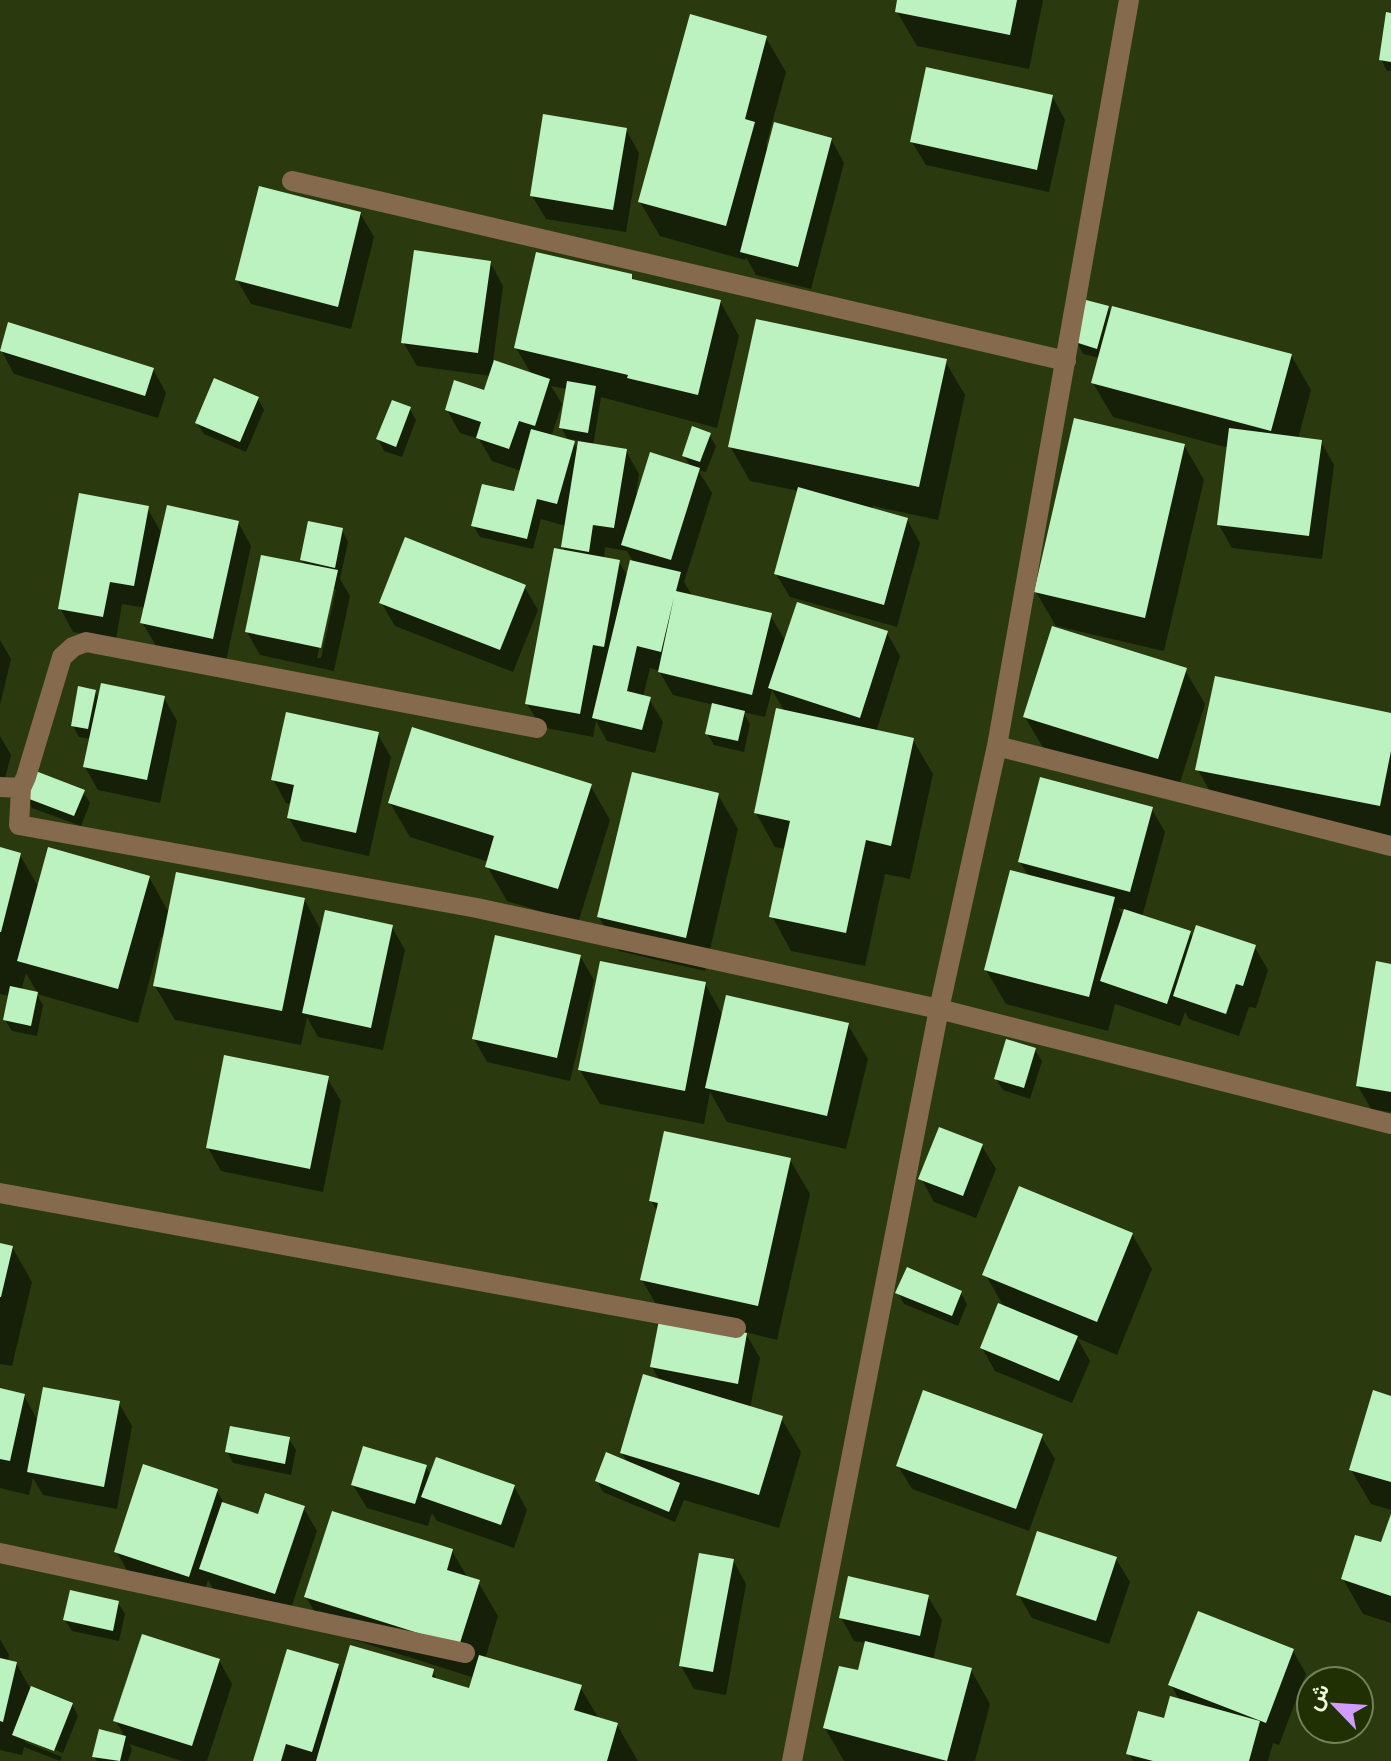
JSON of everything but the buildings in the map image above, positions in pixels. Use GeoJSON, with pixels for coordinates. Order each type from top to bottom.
{"type":"FeatureCollection","features":[{"type":"Feature","properties":{"kind":"street"},"geometry":{"type":"LineString","coordinates":[[795,1760],[939,1009],[997,746],[1129,0]]}},
{"type":"Feature","properties":{"kind":"street"},"geometry":{"type":"LineString","coordinates":[[292,181],[1066,361]]}},
{"type":"Feature","properties":{"kind":"street"},"geometry":{"type":"LineString","coordinates":[[537,728],[86,642],[73,647],[62,657],[26,777],[10,788],[19,825],[477,908],[939,1009],[1391,1124]]}},
{"type":"Feature","properties":{"kind":"street"},"geometry":{"type":"LineString","coordinates":[[997,746],[1391,846]]}},
{"type":"Feature","properties":{"kind":"street"},"geometry":{"type":"LineString","coordinates":[[0,1193],[736,1328]]}},
{"type":"Feature","properties":{"kind":"street"},"geometry":{"type":"LineString","coordinates":[[0,1553],[465,1653]]}}]}
